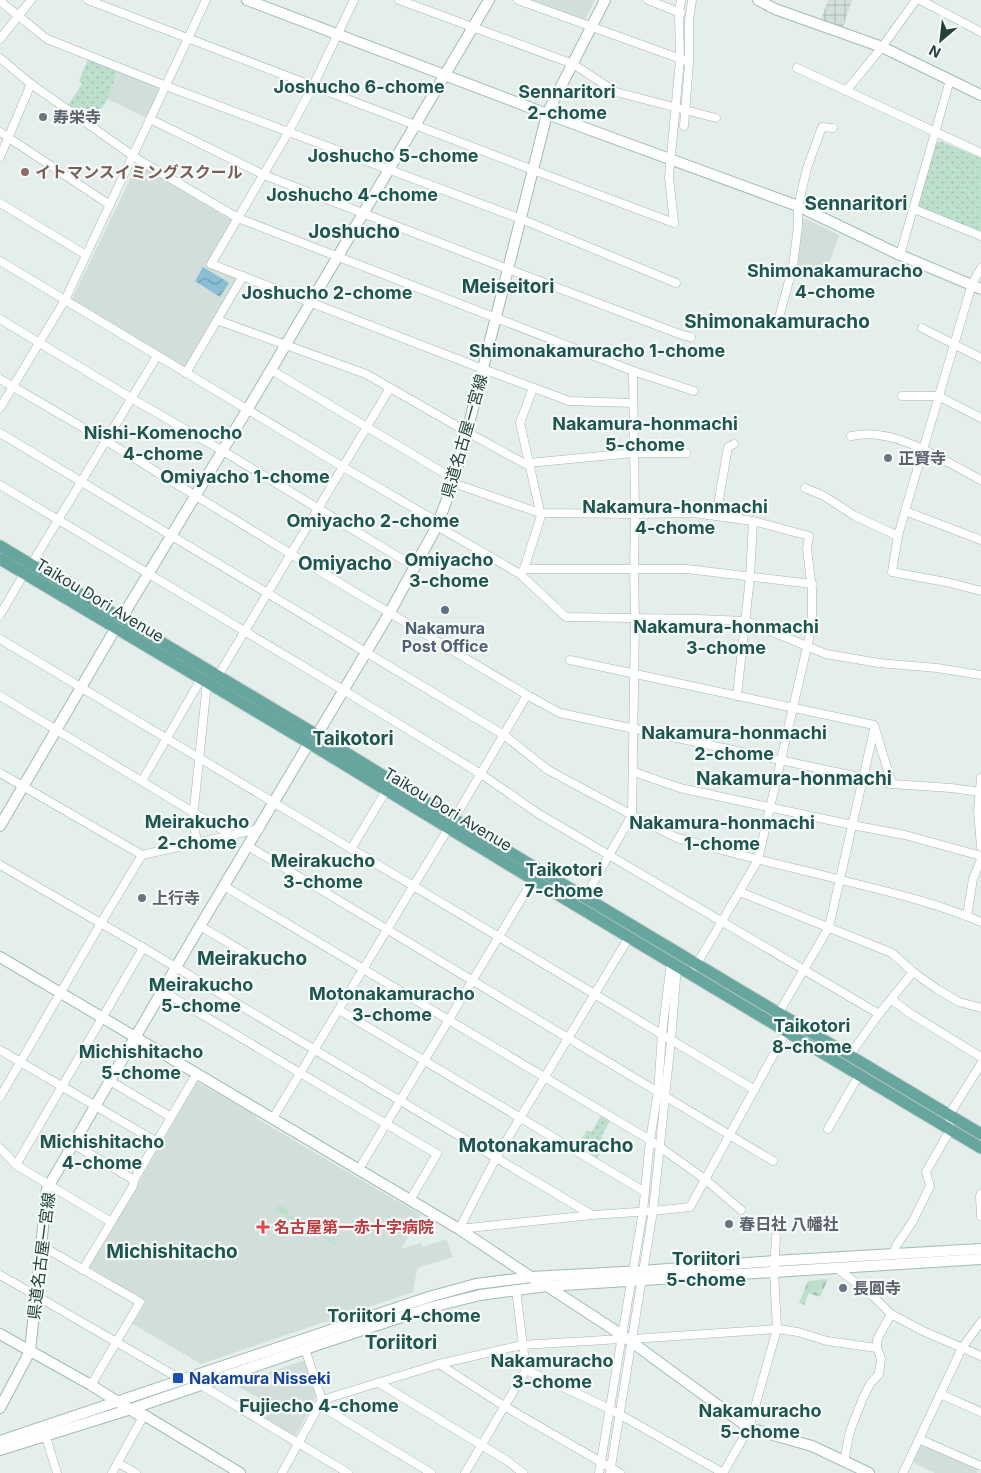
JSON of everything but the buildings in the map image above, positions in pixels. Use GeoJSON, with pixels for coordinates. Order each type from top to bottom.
{"type":"FeatureCollection","features":[{"type":"Feature","properties":{"kind":"main road","name":"Taikou Dori Avenue"},"geometry":{"type":"LineString","coordinates":[[0,546],[28,570],[118,624],[204,681],[313,739],[452,824],[532,880],[674,964],[694,970],[778,1014],[981,1134]]}},
{"type":"Feature","properties":{"kind":"main road","name":"Taikou Dori Avenue"},"geometry":{"type":"LineString","coordinates":[[0,560],[28,570]]}},
{"type":"Feature","properties":{"kind":"main road","name":"Taikou Dori Avenue"},"geometry":{"type":"LineString","coordinates":[[118,624],[218,676],[313,739],[386,791],[452,824],[585,897],[786,1032],[981,1148]]}},
{"type":"Feature","properties":{"kind":"street"},"geometry":{"type":"LineString","coordinates":[[0,39],[31,0]]}},
{"type":"Feature","properties":{"kind":"street"},"geometry":{"type":"LineString","coordinates":[[88,0],[674,223],[669,177],[680,60],[679,12],[681,0]]}},
{"type":"Feature","properties":{"kind":"street"},"geometry":{"type":"LineString","coordinates":[[0,408],[65,300],[206,0]]}},
{"type":"Feature","properties":{"kind":"street"},"geometry":{"type":"LineString","coordinates":[[247,0],[547,114],[798,206],[900,255],[976,287]]}},
{"type":"Feature","properties":{"kind":"street"},"geometry":{"type":"LineString","coordinates":[[354,0],[289,131],[211,264],[570,401],[633,403]]}},
{"type":"Feature","properties":{"kind":"street"},"geometry":{"type":"LineString","coordinates":[[399,0],[573,64],[616,92],[716,118]]}},
{"type":"Feature","properties":{"kind":"street"},"geometry":{"type":"LineString","coordinates":[[0,826],[118,624],[223,451],[490,0]]}},
{"type":"Feature","properties":{"kind":"street"},"geometry":{"type":"LineString","coordinates":[[518,0],[689,62]]}},
{"type":"Feature","properties":{"kind":"street","name":"県道名古屋一宮線"},"geometry":{"type":"LineString","coordinates":[[0,1408],[30,1351],[47,1189],[200,926],[390,612],[438,524],[467,432],[547,114],[605,0]]}},
{"type":"Feature","properties":{"kind":"street"},"geometry":{"type":"LineString","coordinates":[[648,0],[689,17]]}},
{"type":"Feature","properties":{"kind":"street"},"geometry":{"type":"LineString","coordinates":[[684,126],[689,62],[689,17],[692,0]]}},
{"type":"Feature","properties":{"kind":"street"},"geometry":{"type":"LineString","coordinates":[[758,0],[775,9],[882,47],[981,95]]}},
{"type":"Feature","properties":{"kind":"street"},"geometry":{"type":"LineString","coordinates":[[846,92],[916,0]]}},
{"type":"Feature","properties":{"kind":"street"},"geometry":{"type":"LineString","coordinates":[[920,0],[981,32]]}},
{"type":"Feature","properties":{"kind":"street"},"geometry":{"type":"LineString","coordinates":[[0,1],[47,39],[166,86],[521,219],[676,283]]}},
{"type":"Feature","properties":{"kind":"street"},"geometry":{"type":"LineString","coordinates":[[0,58],[32,84],[133,156],[238,218],[633,371],[694,391]]}},
{"type":"Feature","properties":{"kind":"street"},"geometry":{"type":"LineString","coordinates":[[797,68],[981,153]]}},
{"type":"Feature","properties":{"kind":"street"},"geometry":{"type":"LineString","coordinates":[[900,255],[950,80]]}},
{"type":"Feature","properties":{"kind":"street"},"geometry":{"type":"LineString","coordinates":[[0,157],[32,84]]}},
{"type":"Feature","properties":{"kind":"street"},"geometry":{"type":"LineString","coordinates":[[150,119],[264,175],[691,337]]}},
{"type":"Feature","properties":{"kind":"street"},"geometry":{"type":"LineString","coordinates":[[777,325],[793,266],[798,226],[798,206],[807,168],[822,127],[833,128]]}},
{"type":"Feature","properties":{"kind":"street"},"geometry":{"type":"LineString","coordinates":[[0,132],[110,206]]}},
{"type":"Feature","properties":{"kind":"street"},"geometry":{"type":"LineString","coordinates":[[0,203],[86,255]]}},
{"type":"Feature","properties":{"kind":"street"},"geometry":{"type":"LineString","coordinates":[[914,209],[981,236]]}},
{"type":"Feature","properties":{"kind":"street"},"geometry":{"type":"LineString","coordinates":[[0,261],[438,524],[522,571],[566,618],[746,621],[826,654],[880,663],[937,668],[981,675]]}},
{"type":"Feature","properties":{"kind":"street"},"geometry":{"type":"LineString","coordinates":[[981,268],[938,396],[898,536],[892,572],[981,591]]}},
{"type":"Feature","properties":{"kind":"street"},"geometry":{"type":"LineString","coordinates":[[186,373],[243,276]]}},
{"type":"Feature","properties":{"kind":"street"},"geometry":{"type":"LineString","coordinates":[[0,319],[415,567]]}},
{"type":"Feature","properties":{"kind":"street"},"geometry":{"type":"LineString","coordinates":[[217,320],[366,374],[529,465],[634,453],[686,453]]}},
{"type":"Feature","properties":{"kind":"street"},"geometry":{"type":"LineString","coordinates":[[922,328],[981,358]]}},
{"type":"Feature","properties":{"kind":"street"},"geometry":{"type":"LineString","coordinates":[[0,615],[157,356]]}},
{"type":"Feature","properties":{"kind":"street"},"geometry":{"type":"LineString","coordinates":[[271,370],[453,481],[540,513],[635,514],[688,512],[754,521],[809,536],[807,550],[812,584],[812,625],[758,860],[694,970]]}},
{"type":"Feature","properties":{"kind":"street"},"geometry":{"type":"LineString","coordinates":[[585,897],[632,815],[635,619],[633,371]]}},
{"type":"Feature","properties":{"kind":"street"},"geometry":{"type":"LineString","coordinates":[[0,380],[106,441],[291,554],[560,713],[892,784],[980,792]]}},
{"type":"Feature","properties":{"kind":"street"},"geometry":{"type":"LineString","coordinates":[[218,676],[390,388]]}},
{"type":"Feature","properties":{"kind":"street"},"geometry":{"type":"LineString","coordinates":[[522,571],[541,516],[520,423],[533,388]]}},
{"type":"Feature","properties":{"kind":"street"},"geometry":{"type":"LineString","coordinates":[[902,396],[938,396],[981,418]]}},
{"type":"Feature","properties":{"kind":"street"},"geometry":{"type":"LineString","coordinates":[[0,433],[504,735],[548,770],[677,838],[915,899],[981,922]]}},
{"type":"Feature","properties":{"kind":"street"},"geometry":{"type":"LineString","coordinates":[[851,436],[859,434],[888,436],[924,450],[981,480]]}},
{"type":"Feature","properties":{"kind":"street"},"geometry":{"type":"LineString","coordinates":[[716,516],[728,447],[734,444]]}},
{"type":"Feature","properties":{"kind":"street"},"geometry":{"type":"LineString","coordinates":[[0,485],[481,774],[539,814],[879,1014]]}},
{"type":"Feature","properties":{"kind":"street"},"geometry":{"type":"LineString","coordinates":[[805,488],[824,496],[855,516],[898,536]]}},
{"type":"Feature","properties":{"kind":"street"},"geometry":{"type":"LineString","coordinates":[[905,511],[981,540]]}},
{"type":"Feature","properties":{"kind":"street"},"geometry":{"type":"LineString","coordinates":[[737,696],[746,621],[754,521]]}},
{"type":"Feature","properties":{"kind":"street"},"geometry":{"type":"LineString","coordinates":[[522,571],[687,569],[812,584]]}},
{"type":"Feature","properties":{"kind":"street"},"geometry":{"type":"LineString","coordinates":[[0,639],[755,1090]]}},
{"type":"Feature","properties":{"kind":"street"},"geometry":{"type":"LineString","coordinates":[[570,660],[874,725],[892,784]]}},
{"type":"Feature","properties":{"kind":"street"},"geometry":{"type":"LineString","coordinates":[[142,781],[166,739],[204,681]]}},
{"type":"Feature","properties":{"kind":"street"},"geometry":{"type":"LineString","coordinates":[[197,843],[193,818],[204,681]]}},
{"type":"Feature","properties":{"kind":"street"},"geometry":{"type":"LineString","coordinates":[[273,1118],[452,824],[528,695]]}},
{"type":"Feature","properties":{"kind":"street"},"geometry":{"type":"LineString","coordinates":[[0,696],[231,835]]}},
{"type":"Feature","properties":{"kind":"street"},"geometry":{"type":"LineString","coordinates":[[778,1014],[829,927],[875,728]]}},
{"type":"Feature","properties":{"kind":"street"},"geometry":{"type":"LineString","coordinates":[[634,772],[680,788],[906,835],[981,858],[973,879],[967,916]]}},
{"type":"Feature","properties":{"kind":"street"},"geometry":{"type":"LineString","coordinates":[[0,773],[142,855],[258,829]]}},
{"type":"Feature","properties":{"kind":"street"},"geometry":{"type":"LineString","coordinates":[[981,778],[979,810],[981,847]]}},
{"type":"Feature","properties":{"kind":"street"},"geometry":{"type":"LineString","coordinates":[[351,849],[386,791]]}},
{"type":"Feature","properties":{"kind":"street"},"geometry":{"type":"LineString","coordinates":[[248,846],[773,1161]]}},
{"type":"Feature","properties":{"kind":"street"},"geometry":{"type":"LineString","coordinates":[[0,1097],[142,855]]}},
{"type":"Feature","properties":{"kind":"street"},"geometry":{"type":"LineString","coordinates":[[0,865],[176,967],[592,1215]]}},
{"type":"Feature","properties":{"kind":"street"},"geometry":{"type":"LineString","coordinates":[[359,1169],[532,880]]}},
{"type":"Feature","properties":{"kind":"street"},"geometry":{"type":"LineString","coordinates":[[224,886],[650,1140],[706,1180],[741,1210]]}},
{"type":"Feature","properties":{"kind":"street"},"geometry":{"type":"LineString","coordinates":[[740,892],[892,953],[913,972],[937,989],[959,1002],[981,1008]]}},
{"type":"Feature","properties":{"kind":"street"},"geometry":{"type":"LineString","coordinates":[[200,926],[266,965]]}},
{"type":"Feature","properties":{"kind":"street"},"geometry":{"type":"LineString","coordinates":[[459,1229],[496,1158],[629,938]]}},
{"type":"Feature","properties":{"kind":"street"},"geometry":{"type":"LineString","coordinates":[[16,1165],[143,948]]}},
{"type":"Feature","properties":{"kind":"street"},"geometry":{"type":"LineString","coordinates":[[0,957],[459,1229],[627,1339],[749,1428],[812,1446],[870,1473]]}},
{"type":"Feature","properties":{"kind":"street"},"geometry":{"type":"LineString","coordinates":[[637,1276],[653,1211],[662,1094],[662,1034],[674,964]]}},
{"type":"Feature","properties":{"kind":"street"},"geometry":{"type":"LineString","coordinates":[[610,1470],[637,1276],[650,1140],[662,1094],[671,1040],[674,964]]}},
{"type":"Feature","properties":{"kind":"street"},"geometry":{"type":"LineString","coordinates":[[849,1056],[879,1014],[913,972]]}},
{"type":"Feature","properties":{"kind":"street"},"geometry":{"type":"LineString","coordinates":[[162,991],[437,1154],[410,1200]]}},
{"type":"Feature","properties":{"kind":"street"},"geometry":{"type":"LineString","coordinates":[[892,1000],[911,1014],[981,1057]]}},
{"type":"Feature","properties":{"kind":"street"},"geometry":{"type":"LineString","coordinates":[[339,1010],[645,1192]]}},
{"type":"Feature","properties":{"kind":"street"},"geometry":{"type":"LineString","coordinates":[[459,1229],[690,1207],[786,1032]]}},
{"type":"Feature","properties":{"kind":"street"},"geometry":{"type":"LineString","coordinates":[[0,1050],[157,1142]]}},
{"type":"Feature","properties":{"kind":"street"},"geometry":{"type":"LineString","coordinates":[[893,1254],[930,1186],[926,1172],[950,1130],[949,1116],[981,1064]]}},
{"type":"Feature","properties":{"kind":"street"},"geometry":{"type":"LineString","coordinates":[[83,1269],[197,1073]]}},
{"type":"Feature","properties":{"kind":"street"},"geometry":{"type":"LineString","coordinates":[[828,1129],[859,1074]]}},
{"type":"Feature","properties":{"kind":"street"},"geometry":{"type":"LineString","coordinates":[[110,1081],[171,1117]]}},
{"type":"Feature","properties":{"kind":"street"},"geometry":{"type":"LineString","coordinates":[[73,1144],[134,1180]]}},
{"type":"Feature","properties":{"kind":"street"},"geometry":{"type":"LineString","coordinates":[[0,1148],[16,1165],[111,1222]]}},
{"type":"Feature","properties":{"kind":"street"},"geometry":{"type":"LineString","coordinates":[[981,1194],[981,1216]]}},
{"type":"Feature","properties":{"kind":"street"},"geometry":{"type":"LineString","coordinates":[[526,1370],[610,1409],[723,1473],[749,1428],[777,1329],[774,1272],[776,1237]]}},
{"type":"Feature","properties":{"kind":"street"},"geometry":{"type":"LineString","coordinates":[[40,1245],[140,1302],[91,1385]]}},
{"type":"Feature","properties":{"kind":"street"},"geometry":{"type":"LineString","coordinates":[[0,1450],[131,1410],[432,1307],[480,1295],[516,1289],[774,1261],[981,1249]]}},
{"type":"Feature","properties":{"kind":"street"},"geometry":{"type":"LineString","coordinates":[[0,1441],[429,1297],[476,1284],[530,1277],[774,1272],[981,1260]]}},
{"type":"Feature","properties":{"kind":"street"},"geometry":{"type":"LineString","coordinates":[[838,1269],[873,1296],[891,1314],[923,1331],[981,1356]]}},
{"type":"Feature","properties":{"kind":"street"},"geometry":{"type":"LineString","coordinates":[[0,1275],[182,1380]]}},
{"type":"Feature","properties":{"kind":"street"},"geometry":{"type":"LineString","coordinates":[[465,1473],[526,1370],[516,1289]]}},
{"type":"Feature","properties":{"kind":"street"},"geometry":{"type":"LineString","coordinates":[[844,1462],[849,1435],[863,1398],[870,1384],[879,1374],[881,1360],[877,1340],[891,1314]]}},
{"type":"Feature","properties":{"kind":"street"},"geometry":{"type":"LineString","coordinates":[[903,1473],[962,1348],[981,1322]]}},
{"type":"Feature","properties":{"kind":"street"},"geometry":{"type":"LineString","coordinates":[[282,1473],[320,1402],[439,1364],[522,1345],[777,1329],[798,1332],[828,1341],[878,1348]]}},
{"type":"Feature","properties":{"kind":"street"},"geometry":{"type":"LineString","coordinates":[[0,1334],[91,1385],[139,1415],[144,1415],[240,1473]]}},
{"type":"Feature","properties":{"kind":"street"},"geometry":{"type":"LineString","coordinates":[[599,1473],[610,1409],[627,1339]]}},
{"type":"Feature","properties":{"kind":"street"},"geometry":{"type":"LineString","coordinates":[[306,1349],[320,1402],[432,1473]]}},
{"type":"Feature","properties":{"kind":"street"},"geometry":{"type":"LineString","coordinates":[[439,1364],[504,1406],[601,1462],[610,1470],[620,1473]]}},
{"type":"Feature","properties":{"kind":"street"},"geometry":{"type":"LineString","coordinates":[[380,1383],[506,1460],[523,1473]]}},
{"type":"Feature","properties":{"kind":"street"},"geometry":{"type":"LineString","coordinates":[[201,1385],[348,1473]]}},
{"type":"Feature","properties":{"kind":"street"},"geometry":{"type":"LineString","coordinates":[[940,1394],[981,1412]]}},
{"type":"Feature","properties":{"kind":"street"},"geometry":{"type":"LineString","coordinates":[[112,1473],[144,1415]]}},
{"type":"Feature","properties":{"kind":"street"},"geometry":{"type":"LineString","coordinates":[[46,1437],[58,1473]]}},
{"type":"Feature","properties":{"kind":"street"},"geometry":{"type":"LineString","coordinates":[[920,1439],[981,1466]]}},
{"type":"Feature","properties":{"kind":"street"},"geometry":{"type":"LineString","coordinates":[[118,1462],[136,1473]]}},
{"type":"Feature","properties":{"kind":"shaded area"},"geometry":{"type":"Polygon","coordinates":[[[531,0],[595,0],[585,20],[531,0]]]}},
{"type":"Feature","properties":{"kind":"shaded area"},"geometry":{"type":"Polygon","coordinates":[[[828,0],[852,0],[843,27],[821,20],[828,0]]]}},
{"type":"Feature","properties":{"kind":"shaded area"},"geometry":{"type":"Polygon","coordinates":[[[118,71],[158,86],[159,93],[147,118],[107,99],[118,71]]]}},
{"type":"Feature","properties":{"kind":"shaded area"},"geometry":{"type":"Polygon","coordinates":[[[139,165],[231,220],[232,223],[206,265],[236,277],[238,280],[186,366],[183,367],[72,299],[136,167],[139,165]]]}},
{"type":"Feature","properties":{"kind":"shaded area"},"geometry":{"type":"Polygon","coordinates":[[[804,218],[839,235],[825,275],[796,265],[799,226],[804,218]]]}},
{"type":"Feature","properties":{"kind":"shaded area","name":"名古屋第一赤十字病院"},"geometry":{"type":"Polygon","coordinates":[[[197,1082],[421,1215],[401,1249],[421,1243],[423,1247],[446,1239],[453,1257],[417,1268],[413,1292],[201,1364],[133,1324],[146,1302],[89,1267],[197,1082]]]}},
{"type":"Feature","properties":{"kind":"shaded area"},"geometry":{"type":"Polygon","coordinates":[[[303,1361],[305,1362],[316,1397],[294,1436],[261,1417],[269,1403],[233,1384],[303,1361]]]}},
{"type":"Feature","properties":{"kind":"shaded area"},"geometry":{"type":"Polygon","coordinates":[[[922,1444],[977,1468],[977,1473],[935,1473],[912,1462],[922,1444]]]}},
{"type":"Feature","properties":{"kind":"green space"},"geometry":{"type":"Polygon","coordinates":[[[88,59],[118,71],[106,102],[91,122],[68,105],[82,84],[79,81],[88,59]]]}},
{"type":"Feature","properties":{"kind":"green space"},"geometry":{"type":"Polygon","coordinates":[[[940,141],[981,158],[981,233],[919,207],[918,204],[936,144],[940,141]]]}},
{"type":"Feature","properties":{"kind":"green space"},"geometry":{"type":"Polygon","coordinates":[[[601,1115],[610,1121],[601,1137],[607,1141],[597,1159],[577,1147],[587,1130],[592,1132],[601,1115]]]}},
{"type":"Feature","properties":{"kind":"green space"},"geometry":{"type":"Polygon","coordinates":[[[279,1205],[288,1210],[288,1214],[336,1242],[335,1245],[276,1210],[279,1205]]]}},
{"type":"Feature","properties":{"kind":"green space"},"geometry":{"type":"Polygon","coordinates":[[[828,1279],[820,1297],[809,1293],[804,1305],[799,1303],[808,1281],[828,1279]]]}},
{"type":"Feature","properties":{"kind":"water"},"geometry":{"type":"Polygon","coordinates":[[[203,267],[229,283],[220,297],[195,281],[203,267]]]}},
{"type":"Feature","properties":{"kind":"place","name":"寿栄寺"},"geometry":{"type":"Point","coordinates":[43,117]}},
{"type":"Feature","properties":{"kind":"place","name":"イトマンスイミングスクール"},"geometry":{"type":"Point","coordinates":[25,172]}},
{"type":"Feature","properties":{"kind":"place","name":"正賢寺"},"geometry":{"type":"Point","coordinates":[888,458]}},
{"type":"Feature","properties":{"kind":"place","name":"Nakamura Post Office"},"geometry":{"type":"Point","coordinates":[445,610]}},
{"type":"Feature","properties":{"kind":"place","name":"上行寺"},"geometry":{"type":"Point","coordinates":[142,898]}},
{"type":"Feature","properties":{"kind":"place","name":"春日社 八幡社"},"geometry":{"type":"Point","coordinates":[729,1224]}},
{"type":"Feature","properties":{"kind":"place","name":"名古屋第一赤十字病院"},"geometry":{"type":"Point","coordinates":[263,1227]}},
{"type":"Feature","properties":{"kind":"place","name":"長圓寺"},"geometry":{"type":"Point","coordinates":[843,1288]}},
{"type":"Feature","properties":{"kind":"place","name":"Nakamura Nisseki"},"geometry":{"type":"Point","coordinates":[178,1378]}},
{"type":"Feature","properties":{"kind":"district","name":"Joshucho 6-chome"},"geometry":{"type":"Point","coordinates":[359,86]}},
{"type":"Feature","properties":{"kind":"district","name":"Sennaritori 2-chome"},"geometry":{"type":"Point","coordinates":[567,101]}},
{"type":"Feature","properties":{"kind":"district","name":"Joshucho 5-chome"},"geometry":{"type":"Point","coordinates":[393,155]}},
{"type":"Feature","properties":{"kind":"district","name":"Joshucho 4-chome"},"geometry":{"type":"Point","coordinates":[352,194]}},
{"type":"Feature","properties":{"kind":"district","name":"Sennaritori"},"geometry":{"type":"Point","coordinates":[856,203]}},
{"type":"Feature","properties":{"kind":"district","name":"Joshucho"},"geometry":{"type":"Point","coordinates":[354,231]}},
{"type":"Feature","properties":{"kind":"district","name":"Shimonakamuracho 4-chome"},"geometry":{"type":"Point","coordinates":[835,280]}},
{"type":"Feature","properties":{"kind":"district","name":"Meiseitori"},"geometry":{"type":"Point","coordinates":[508,286]}},
{"type":"Feature","properties":{"kind":"district","name":"Joshucho 2-chome"},"geometry":{"type":"Point","coordinates":[327,292]}},
{"type":"Feature","properties":{"kind":"district","name":"Shimonakamuracho"},"geometry":{"type":"Point","coordinates":[777,321]}},
{"type":"Feature","properties":{"kind":"district","name":"Shimonakamuracho 1-chome"},"geometry":{"type":"Point","coordinates":[597,350]}},
{"type":"Feature","properties":{"kind":"district","name":"Nakamura-honmachi 5-chome"},"geometry":{"type":"Point","coordinates":[645,433]}},
{"type":"Feature","properties":{"kind":"district","name":"Nishi-Komenocho 4-chome"},"geometry":{"type":"Point","coordinates":[163,442]}},
{"type":"Feature","properties":{"kind":"district","name":"Omiyacho 1-chome"},"geometry":{"type":"Point","coordinates":[245,476]}},
{"type":"Feature","properties":{"kind":"district","name":"Nakamura-honmachi 4-chome"},"geometry":{"type":"Point","coordinates":[675,516]}},
{"type":"Feature","properties":{"kind":"district","name":"Omiyacho 2-chome"},"geometry":{"type":"Point","coordinates":[373,520]}},
{"type":"Feature","properties":{"kind":"district","name":"Omiyacho"},"geometry":{"type":"Point","coordinates":[345,563]}},
{"type":"Feature","properties":{"kind":"district","name":"Omiyacho 3-chome"},"geometry":{"type":"Point","coordinates":[449,569]}},
{"type":"Feature","properties":{"kind":"district","name":"Nakamura-honmachi 3-chome"},"geometry":{"type":"Point","coordinates":[726,636]}},
{"type":"Feature","properties":{"kind":"district","name":"Taikotori"},"geometry":{"type":"Point","coordinates":[353,738]}},
{"type":"Feature","properties":{"kind":"district","name":"Nakamura-honmachi 2-chome"},"geometry":{"type":"Point","coordinates":[734,742]}},
{"type":"Feature","properties":{"kind":"district","name":"Nakamura-honmachi"},"geometry":{"type":"Point","coordinates":[794,778]}},
{"type":"Feature","properties":{"kind":"district","name":"Meirakucho 2-chome"},"geometry":{"type":"Point","coordinates":[197,831]}},
{"type":"Feature","properties":{"kind":"district","name":"Nakamura-honmachi 1-chome"},"geometry":{"type":"Point","coordinates":[722,832]}},
{"type":"Feature","properties":{"kind":"district","name":"Meirakucho 3-chome"},"geometry":{"type":"Point","coordinates":[323,870]}},
{"type":"Feature","properties":{"kind":"district","name":"Taikotori 7-chome"},"geometry":{"type":"Point","coordinates":[564,880]}},
{"type":"Feature","properties":{"kind":"district","name":"Meirakucho"},"geometry":{"type":"Point","coordinates":[252,958]}},
{"type":"Feature","properties":{"kind":"district","name":"Meirakucho 5-chome"},"geometry":{"type":"Point","coordinates":[201,994]}},
{"type":"Feature","properties":{"kind":"district","name":"Motonakamuracho 3-chome"},"geometry":{"type":"Point","coordinates":[392,1003]}},
{"type":"Feature","properties":{"kind":"district","name":"Taikotori 8-chome"},"geometry":{"type":"Point","coordinates":[812,1035]}},
{"type":"Feature","properties":{"kind":"district","name":"Michishitacho 5-chome"},"geometry":{"type":"Point","coordinates":[141,1061]}},
{"type":"Feature","properties":{"kind":"district","name":"Motonakamuracho"},"geometry":{"type":"Point","coordinates":[546,1145]}},
{"type":"Feature","properties":{"kind":"district","name":"Michishitacho 4-chome"},"geometry":{"type":"Point","coordinates":[102,1151]}},
{"type":"Feature","properties":{"kind":"district","name":"Michishitacho"},"geometry":{"type":"Point","coordinates":[172,1251]}},
{"type":"Feature","properties":{"kind":"district","name":"Toriitori 5-chome"},"geometry":{"type":"Point","coordinates":[706,1268]}},
{"type":"Feature","properties":{"kind":"district","name":"Toriitori 4-chome"},"geometry":{"type":"Point","coordinates":[404,1315]}},
{"type":"Feature","properties":{"kind":"district","name":"Toriitori"},"geometry":{"type":"Point","coordinates":[401,1342]}},
{"type":"Feature","properties":{"kind":"district","name":"Nakamuracho 3-chome"},"geometry":{"type":"Point","coordinates":[552,1370]}},
{"type":"Feature","properties":{"kind":"district","name":"Fujiecho 4-chome"},"geometry":{"type":"Point","coordinates":[319,1405]}},
{"type":"Feature","properties":{"kind":"district","name":"Nakamuracho 5-chome"},"geometry":{"type":"Point","coordinates":[760,1420]}}]}
